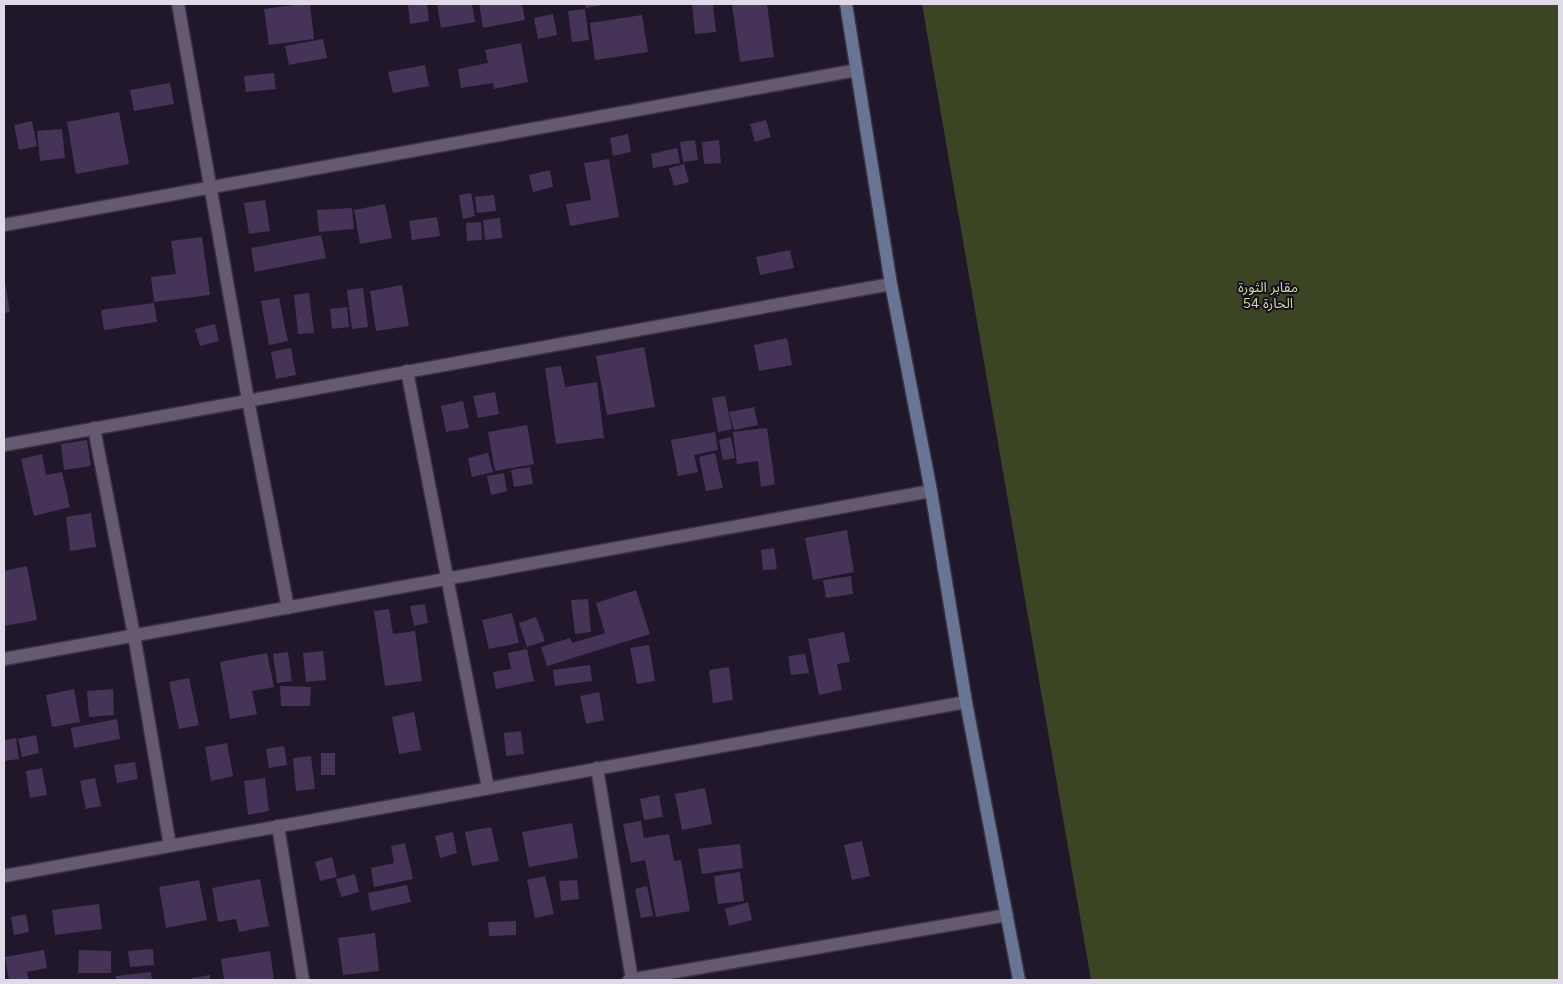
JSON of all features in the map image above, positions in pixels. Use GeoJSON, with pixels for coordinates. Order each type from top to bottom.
{"type":"FeatureCollection","features":[{"type":"Feature","properties":{"kind":"main road"},"geometry":{"type":"LineString","coordinates":[[846,4],[891,284],[931,491],[966,702],[1019,980]]}},
{"type":"Feature","properties":{"kind":"street"},"geometry":{"type":"LineString","coordinates":[[178,4],[248,400],[288,608]]}},
{"type":"Feature","properties":{"kind":"street"},"geometry":{"type":"LineString","coordinates":[[4,225],[857,70]]}},
{"type":"Feature","properties":{"kind":"street"},"geometry":{"type":"LineString","coordinates":[[4,445],[891,284]]}},
{"type":"Feature","properties":{"kind":"street"},"geometry":{"type":"LineString","coordinates":[[407,371],[488,788]]}},
{"type":"Feature","properties":{"kind":"street"},"geometry":{"type":"LineString","coordinates":[[94,428],[134,635],[170,846]]}},
{"type":"Feature","properties":{"kind":"street"},"geometry":{"type":"LineString","coordinates":[[4,659],[931,491]]}},
{"type":"Feature","properties":{"kind":"street"},"geometry":{"type":"LineString","coordinates":[[4,876],[966,702]]}},
{"type":"Feature","properties":{"kind":"street"},"geometry":{"type":"LineString","coordinates":[[597,768],[631,980],[1006,916]]}},
{"type":"Feature","properties":{"kind":"street"},"geometry":{"type":"LineString","coordinates":[[278,826],[303,980]]}},
{"type":"Feature","properties":{"kind":"green space","name":"مقابر الثورة الحارة 54"},"geometry":{"type":"Polygon","coordinates":[[[922,4],[1559,4],[1559,980],[1091,980],[922,4]]]}},
{"type":"Feature","properties":{"kind":"building"},"geometry":{"type":"Polygon","coordinates":[[[310,4],[314,39],[269,45],[264,9],[310,4]]]}},
{"type":"Feature","properties":{"kind":"building"},"geometry":{"type":"Polygon","coordinates":[[[408,4],[427,4],[429,21],[410,24],[408,4]]]}},
{"type":"Feature","properties":{"kind":"building"},"geometry":{"type":"Polygon","coordinates":[[[437,4],[472,4],[475,22],[441,28],[437,4]]]}},
{"type":"Feature","properties":{"kind":"building"},"geometry":{"type":"Polygon","coordinates":[[[479,4],[522,4],[525,20],[483,28],[479,4]]]}},
{"type":"Feature","properties":{"kind":"building"},"geometry":{"type":"Polygon","coordinates":[[[585,4],[603,4],[603,5],[586,8],[585,4]]]}},
{"type":"Feature","properties":{"kind":"building"},"geometry":{"type":"Polygon","coordinates":[[[692,4],[713,4],[716,32],[695,34],[692,4]]]}},
{"type":"Feature","properties":{"kind":"building"},"geometry":{"type":"Polygon","coordinates":[[[732,4],[767,4],[774,57],[740,62],[732,4]]]}},
{"type":"Feature","properties":{"kind":"building"},"geometry":{"type":"Polygon","coordinates":[[[585,9],[589,40],[572,42],[568,11],[585,9]]]}},
{"type":"Feature","properties":{"kind":"building"},"geometry":{"type":"Polygon","coordinates":[[[553,14],[557,35],[538,39],[534,18],[553,14]]]}},
{"type":"Feature","properties":{"kind":"building"},"geometry":{"type":"Polygon","coordinates":[[[642,15],[648,52],[595,60],[590,23],[642,15]]]}},
{"type":"Feature","properties":{"kind":"building"},"geometry":{"type":"Polygon","coordinates":[[[323,39],[327,58],[289,65],[285,46],[323,39]]]}},
{"type":"Feature","properties":{"kind":"building"},"geometry":{"type":"Polygon","coordinates":[[[521,43],[528,82],[494,89],[493,83],[461,88],[458,69],[488,63],[485,50],[521,43]]]}},
{"type":"Feature","properties":{"kind":"building"},"geometry":{"type":"Polygon","coordinates":[[[425,65],[429,86],[393,93],[388,72],[425,65]]]}},
{"type":"Feature","properties":{"kind":"building"},"geometry":{"type":"Polygon","coordinates":[[[274,73],[276,89],[246,92],[244,76],[274,73]]]}},
{"type":"Feature","properties":{"kind":"building"},"geometry":{"type":"Polygon","coordinates":[[[170,83],[174,104],[134,111],[130,90],[170,83]]]}},
{"type":"Feature","properties":{"kind":"building"},"geometry":{"type":"Polygon","coordinates":[[[119,112],[129,164],[76,174],[67,122],[119,112]]]}},
{"type":"Feature","properties":{"kind":"building"},"geometry":{"type":"Polygon","coordinates":[[[766,120],[771,137],[755,142],[750,124],[766,120]]]}},
{"type":"Feature","properties":{"kind":"building"},"geometry":{"type":"Polygon","coordinates":[[[32,121],[37,146],[19,150],[14,125],[32,121]]]}},
{"type":"Feature","properties":{"kind":"building"},"geometry":{"type":"Polygon","coordinates":[[[62,129],[65,158],[40,161],[37,131],[62,129]]]}},
{"type":"Feature","properties":{"kind":"building"},"geometry":{"type":"Polygon","coordinates":[[[628,134],[631,152],[613,156],[610,138],[628,134]]]}},
{"type":"Feature","properties":{"kind":"building"},"geometry":{"type":"Polygon","coordinates":[[[695,140],[698,160],[683,162],[680,142],[695,140]]]}},
{"type":"Feature","properties":{"kind":"building"},"geometry":{"type":"Polygon","coordinates":[[[719,140],[721,163],[704,164],[702,142],[719,140]]]}},
{"type":"Feature","properties":{"kind":"building"},"geometry":{"type":"Polygon","coordinates":[[[677,148],[680,163],[653,168],[651,154],[677,148]]]}},
{"type":"Feature","properties":{"kind":"building"},"geometry":{"type":"Polygon","coordinates":[[[609,159],[619,217],[570,226],[566,204],[591,200],[584,163],[609,159]]]}},
{"type":"Feature","properties":{"kind":"building"},"geometry":{"type":"Polygon","coordinates":[[[684,164],[689,182],[674,186],[669,168],[684,164]]]}},
{"type":"Feature","properties":{"kind":"building"},"geometry":{"type":"Polygon","coordinates":[[[550,170],[553,187],[533,192],[529,175],[550,170]]]}},
{"type":"Feature","properties":{"kind":"building"},"geometry":{"type":"Polygon","coordinates":[[[471,193],[475,216],[463,219],[459,195],[471,193]]]}},
{"type":"Feature","properties":{"kind":"building"},"geometry":{"type":"Polygon","coordinates":[[[494,195],[496,211],[477,213],[475,197],[494,195]]]}},
{"type":"Feature","properties":{"kind":"building"},"geometry":{"type":"Polygon","coordinates":[[[265,200],[270,231],[249,234],[244,203],[265,200]]]}},
{"type":"Feature","properties":{"kind":"building"},"geometry":{"type":"Polygon","coordinates":[[[385,204],[392,238],[360,244],[354,210],[385,204]]]}},
{"type":"Feature","properties":{"kind":"building"},"geometry":{"type":"Polygon","coordinates":[[[352,208],[354,229],[319,232],[317,210],[352,208]]]}},
{"type":"Feature","properties":{"kind":"building"},"geometry":{"type":"Polygon","coordinates":[[[437,217],[440,236],[412,240],[409,221],[437,217]]]}},
{"type":"Feature","properties":{"kind":"building"},"geometry":{"type":"Polygon","coordinates":[[[500,218],[502,238],[485,240],[483,220],[500,218]]]}},
{"type":"Feature","properties":{"kind":"building"},"geometry":{"type":"Polygon","coordinates":[[[481,222],[482,240],[467,241],[466,223],[481,222]]]}},
{"type":"Feature","properties":{"kind":"building"},"geometry":{"type":"Polygon","coordinates":[[[321,235],[326,258],[255,272],[251,248],[321,235]]]}},
{"type":"Feature","properties":{"kind":"building"},"geometry":{"type":"Polygon","coordinates":[[[202,237],[210,295],[154,302],[151,277],[176,274],[171,241],[202,237]]]}},
{"type":"Feature","properties":{"kind":"building"},"geometry":{"type":"Polygon","coordinates":[[[790,250],[794,268],[760,275],[756,257],[790,250]]]}},
{"type":"Feature","properties":{"kind":"building"},"geometry":{"type":"Polygon","coordinates":[[[4,283],[10,312],[4,313],[4,283]]]}},
{"type":"Feature","properties":{"kind":"building"},"geometry":{"type":"Polygon","coordinates":[[[402,285],[409,326],[376,331],[370,291],[402,285]]]}},
{"type":"Feature","properties":{"kind":"building"},"geometry":{"type":"Polygon","coordinates":[[[363,288],[368,327],[352,329],[347,290],[363,288]]]}},
{"type":"Feature","properties":{"kind":"building"},"geometry":{"type":"Polygon","coordinates":[[[309,293],[314,333],[298,334],[294,295],[309,293]]]}},
{"type":"Feature","properties":{"kind":"building"},"geometry":{"type":"Polygon","coordinates":[[[279,298],[288,341],[269,345],[261,301],[279,298]]]}},
{"type":"Feature","properties":{"kind":"building"},"geometry":{"type":"Polygon","coordinates":[[[154,303],[157,322],[104,330],[101,310],[154,303]]]}},
{"type":"Feature","properties":{"kind":"building"},"geometry":{"type":"Polygon","coordinates":[[[347,307],[349,327],[332,329],[330,309],[347,307]]]}},
{"type":"Feature","properties":{"kind":"building"},"geometry":{"type":"Polygon","coordinates":[[[215,324],[219,341],[200,346],[195,329],[215,324]]]}},
{"type":"Feature","properties":{"kind":"building"},"geometry":{"type":"Polygon","coordinates":[[[787,338],[792,365],[759,371],[754,345],[787,338]]]}},
{"type":"Feature","properties":{"kind":"building"},"geometry":{"type":"Polygon","coordinates":[[[644,347],[655,407],[607,415],[596,356],[644,347]]]}},
{"type":"Feature","properties":{"kind":"building"},"geometry":{"type":"Polygon","coordinates":[[[291,348],[296,375],[276,379],[271,352],[291,348]]]}},
{"type":"Feature","properties":{"kind":"building"},"geometry":{"type":"Polygon","coordinates":[[[561,366],[565,387],[597,382],[604,438],[556,444],[545,368],[561,366]]]}},
{"type":"Feature","properties":{"kind":"building"},"geometry":{"type":"Polygon","coordinates":[[[495,392],[499,414],[478,418],[473,396],[495,392]]]}},
{"type":"Feature","properties":{"kind":"building"},"geometry":{"type":"Polygon","coordinates":[[[725,396],[732,429],[718,432],[712,398],[725,396]]]}},
{"type":"Feature","properties":{"kind":"building"},"geometry":{"type":"Polygon","coordinates":[[[463,401],[469,428],[446,432],[441,406],[463,401]]]}},
{"type":"Feature","properties":{"kind":"building"},"geometry":{"type":"Polygon","coordinates":[[[754,407],[758,425],[734,430],[729,412],[754,407]]]}},
{"type":"Feature","properties":{"kind":"building"},"geometry":{"type":"Polygon","coordinates":[[[527,425],[534,464],[495,471],[488,432],[527,425]]]}},
{"type":"Feature","properties":{"kind":"building"},"geometry":{"type":"Polygon","coordinates":[[[767,428],[775,484],[761,487],[758,461],[737,464],[733,432],[767,428]]]}},
{"type":"Feature","properties":{"kind":"building"},"geometry":{"type":"Polygon","coordinates":[[[715,432],[718,450],[694,455],[698,472],[678,476],[671,440],[715,432]]]}},
{"type":"Feature","properties":{"kind":"building"},"geometry":{"type":"Polygon","coordinates":[[[731,437],[735,458],[723,460],[719,440],[731,437]]]}},
{"type":"Feature","properties":{"kind":"building"},"geometry":{"type":"Polygon","coordinates":[[[87,440],[91,466],[64,470],[61,444],[87,440]]]}},
{"type":"Feature","properties":{"kind":"building"},"geometry":{"type":"Polygon","coordinates":[[[488,453],[493,472],[472,477],[468,458],[488,453]]]}},
{"type":"Feature","properties":{"kind":"building"},"geometry":{"type":"Polygon","coordinates":[[[715,453],[723,488],[706,491],[699,457],[715,453]]]}},
{"type":"Feature","properties":{"kind":"building"},"geometry":{"type":"Polygon","coordinates":[[[42,454],[46,475],[62,472],[70,507],[34,516],[21,459],[42,454]]]}},
{"type":"Feature","properties":{"kind":"building"},"geometry":{"type":"Polygon","coordinates":[[[530,467],[533,484],[514,487],[511,470],[530,467]]]}},
{"type":"Feature","properties":{"kind":"building"},"geometry":{"type":"Polygon","coordinates":[[[504,473],[507,491],[491,495],[487,476],[504,473]]]}},
{"type":"Feature","properties":{"kind":"building"},"geometry":{"type":"Polygon","coordinates":[[[91,513],[96,547],[70,551],[66,517],[91,513]]]}},
{"type":"Feature","properties":{"kind":"building"},"geometry":{"type":"Polygon","coordinates":[[[847,530],[854,572],[813,580],[805,538],[847,530]]]}},
{"type":"Feature","properties":{"kind":"building"},"geometry":{"type":"Polygon","coordinates":[[[774,548],[777,569],[763,570],[761,550],[774,548]]]}},
{"type":"Feature","properties":{"kind":"building"},"geometry":{"type":"Polygon","coordinates":[[[27,566],[37,620],[4,626],[4,571],[27,566]]]}},
{"type":"Feature","properties":{"kind":"building"},"geometry":{"type":"Polygon","coordinates":[[[851,576],[853,594],[826,598],[823,580],[851,576]]]}},
{"type":"Feature","properties":{"kind":"building"},"geometry":{"type":"Polygon","coordinates":[[[636,590],[650,634],[547,666],[541,647],[570,638],[572,643],[605,633],[596,603],[636,590]]]}},
{"type":"Feature","properties":{"kind":"building"},"geometry":{"type":"Polygon","coordinates":[[[588,599],[591,632],[575,634],[571,600],[588,599]]]}},
{"type":"Feature","properties":{"kind":"building"},"geometry":{"type":"Polygon","coordinates":[[[425,604],[428,623],[414,626],[410,606],[425,604]]]}},
{"type":"Feature","properties":{"kind":"building"},"geometry":{"type":"Polygon","coordinates":[[[389,609],[393,634],[415,631],[422,681],[385,686],[374,611],[389,609]]]}},
{"type":"Feature","properties":{"kind":"building"},"geometry":{"type":"Polygon","coordinates":[[[512,613],[519,643],[489,649],[482,620],[512,613]]]}},
{"type":"Feature","properties":{"kind":"building"},"geometry":{"type":"Polygon","coordinates":[[[536,617],[545,641],[527,647],[519,623],[536,617]]]}},
{"type":"Feature","properties":{"kind":"building"},"geometry":{"type":"Polygon","coordinates":[[[844,632],[850,662],[837,664],[842,690],[819,695],[808,639],[844,632]]]}},
{"type":"Feature","properties":{"kind":"building"},"geometry":{"type":"Polygon","coordinates":[[[649,645],[655,681],[637,684],[630,648],[649,645]]]}},
{"type":"Feature","properties":{"kind":"building"},"geometry":{"type":"Polygon","coordinates":[[[527,649],[534,681],[496,689],[493,672],[511,669],[508,653],[527,649]]]}},
{"type":"Feature","properties":{"kind":"building"},"geometry":{"type":"Polygon","coordinates":[[[323,651],[326,680],[306,682],[303,653],[323,651]]]}},
{"type":"Feature","properties":{"kind":"building"},"geometry":{"type":"Polygon","coordinates":[[[288,652],[292,681],[277,683],[273,654],[288,652]]]}},
{"type":"Feature","properties":{"kind":"building"},"geometry":{"type":"Polygon","coordinates":[[[267,653],[274,687],[252,691],[257,714],[230,719],[220,662],[267,653]]]}},
{"type":"Feature","properties":{"kind":"building"},"geometry":{"type":"Polygon","coordinates":[[[805,654],[809,673],[791,675],[788,656],[805,654]]]}},
{"type":"Feature","properties":{"kind":"building"},"geometry":{"type":"Polygon","coordinates":[[[590,665],[592,681],[555,686],[553,670],[590,665]]]}},
{"type":"Feature","properties":{"kind":"building"},"geometry":{"type":"Polygon","coordinates":[[[729,667],[733,700],[713,703],[709,670],[729,667]]]}},
{"type":"Feature","properties":{"kind":"building"},"geometry":{"type":"Polygon","coordinates":[[[189,678],[199,725],[179,729],[169,682],[189,678]]]}},
{"type":"Feature","properties":{"kind":"building"},"geometry":{"type":"Polygon","coordinates":[[[280,686],[311,687],[310,706],[281,706],[280,686]]]}},
{"type":"Feature","properties":{"kind":"building"},"geometry":{"type":"Polygon","coordinates":[[[74,689],[80,722],[52,727],[46,695],[74,689]]]}},
{"type":"Feature","properties":{"kind":"building"},"geometry":{"type":"Polygon","coordinates":[[[113,689],[114,715],[89,717],[87,691],[113,689]]]}},
{"type":"Feature","properties":{"kind":"building"},"geometry":{"type":"Polygon","coordinates":[[[599,692],[604,720],[586,724],[580,696],[599,692]]]}},
{"type":"Feature","properties":{"kind":"building"},"geometry":{"type":"Polygon","coordinates":[[[414,712],[421,750],[399,754],[392,717],[414,712]]]}},
{"type":"Feature","properties":{"kind":"building"},"geometry":{"type":"Polygon","coordinates":[[[117,719],[120,739],[74,748],[71,728],[117,719]]]}},
{"type":"Feature","properties":{"kind":"building"},"geometry":{"type":"Polygon","coordinates":[[[521,731],[524,754],[506,756],[504,733],[521,731]]]}},
{"type":"Feature","properties":{"kind":"building"},"geometry":{"type":"Polygon","coordinates":[[[36,735],[39,753],[22,757],[18,739],[36,735]]]}},
{"type":"Feature","properties":{"kind":"building"},"geometry":{"type":"Polygon","coordinates":[[[16,738],[19,759],[4,761],[4,740],[16,738]]]}},
{"type":"Feature","properties":{"kind":"building"},"geometry":{"type":"Polygon","coordinates":[[[227,743],[233,776],[211,781],[205,747],[227,743]]]}},
{"type":"Feature","properties":{"kind":"building"},"geometry":{"type":"Polygon","coordinates":[[[284,746],[287,765],[269,768],[266,749],[284,746]]]}},
{"type":"Feature","properties":{"kind":"building"},"geometry":{"type":"Polygon","coordinates":[[[321,753],[335,753],[335,775],[321,775],[321,753]]]}},
{"type":"Feature","properties":{"kind":"building"},"geometry":{"type":"Polygon","coordinates":[[[311,756],[315,789],[296,791],[293,758],[311,756]]]}},
{"type":"Feature","properties":{"kind":"building"},"geometry":{"type":"Polygon","coordinates":[[[135,762],[138,779],[117,783],[114,765],[135,762]]]}},
{"type":"Feature","properties":{"kind":"building"},"geometry":{"type":"Polygon","coordinates":[[[42,768],[47,795],[30,798],[26,771],[42,768]]]}},
{"type":"Feature","properties":{"kind":"building"},"geometry":{"type":"Polygon","coordinates":[[[95,778],[101,806],[86,809],[80,781],[95,778]]]}},
{"type":"Feature","properties":{"kind":"building"},"geometry":{"type":"Polygon","coordinates":[[[265,778],[269,811],[248,815],[244,781],[265,778]]]}},
{"type":"Feature","properties":{"kind":"building"},"geometry":{"type":"Polygon","coordinates":[[[705,788],[712,824],[682,830],[675,794],[705,788]]]}},
{"type":"Feature","properties":{"kind":"building"},"geometry":{"type":"Polygon","coordinates":[[[659,795],[663,817],[644,820],[640,799],[659,795]]]}},
{"type":"Feature","properties":{"kind":"building"},"geometry":{"type":"Polygon","coordinates":[[[641,821],[644,838],[669,834],[674,861],[681,860],[690,911],[656,917],[645,860],[631,863],[623,824],[641,821]]]}},
{"type":"Feature","properties":{"kind":"building"},"geometry":{"type":"Polygon","coordinates":[[[572,823],[578,858],[529,867],[522,832],[572,823]]]}},
{"type":"Feature","properties":{"kind":"building"},"geometry":{"type":"Polygon","coordinates":[[[491,827],[499,861],[472,866],[465,832],[491,827]]]}},
{"type":"Feature","properties":{"kind":"building"},"geometry":{"type":"Polygon","coordinates":[[[453,832],[457,853],[440,858],[435,836],[453,832]]]}},
{"type":"Feature","properties":{"kind":"building"},"geometry":{"type":"Polygon","coordinates":[[[862,841],[870,876],[852,880],[844,845],[862,841]]]}},
{"type":"Feature","properties":{"kind":"building"},"geometry":{"type":"Polygon","coordinates":[[[405,843],[413,879],[374,887],[371,868],[394,863],[391,846],[405,843]]]}},
{"type":"Feature","properties":{"kind":"building"},"geometry":{"type":"Polygon","coordinates":[[[740,844],[743,868],[702,874],[698,849],[740,844]]]}},
{"type":"Feature","properties":{"kind":"building"},"geometry":{"type":"Polygon","coordinates":[[[332,857],[337,877],[320,881],[315,862],[332,857]]]}},
{"type":"Feature","properties":{"kind":"building"},"geometry":{"type":"Polygon","coordinates":[[[740,872],[744,901],[718,904],[714,876],[740,872]]]}},
{"type":"Feature","properties":{"kind":"building"},"geometry":{"type":"Polygon","coordinates":[[[355,874],[359,892],[341,897],[336,879],[355,874]]]}},
{"type":"Feature","properties":{"kind":"building"},"geometry":{"type":"Polygon","coordinates":[[[545,876],[554,914],[535,918],[527,880],[545,876]]]}},
{"type":"Feature","properties":{"kind":"building"},"geometry":{"type":"Polygon","coordinates":[[[260,879],[269,926],[239,932],[236,919],[218,922],[212,888],[260,879]]]}},
{"type":"Feature","properties":{"kind":"building"},"geometry":{"type":"Polygon","coordinates":[[[199,880],[207,920],[166,928],[159,887],[199,880]]]}},
{"type":"Feature","properties":{"kind":"building"},"geometry":{"type":"Polygon","coordinates":[[[577,880],[579,899],[561,901],[559,881],[577,880]]]}},
{"type":"Feature","properties":{"kind":"building"},"geometry":{"type":"Polygon","coordinates":[[[407,885],[411,902],[371,911],[368,893],[407,885]]]}},
{"type":"Feature","properties":{"kind":"building"},"geometry":{"type":"Polygon","coordinates":[[[647,886],[653,916],[641,918],[635,889],[647,886]]]}},
{"type":"Feature","properties":{"kind":"building"},"geometry":{"type":"Polygon","coordinates":[[[748,902],[752,920],[729,926],[725,909],[748,902]]]}},
{"type":"Feature","properties":{"kind":"building"},"geometry":{"type":"Polygon","coordinates":[[[99,904],[102,929],[55,935],[52,910],[99,904]]]}},
{"type":"Feature","properties":{"kind":"building"},"geometry":{"type":"Polygon","coordinates":[[[26,914],[29,932],[14,935],[11,917],[26,914]]]}},
{"type":"Feature","properties":{"kind":"building"},"geometry":{"type":"Polygon","coordinates":[[[516,921],[516,935],[489,936],[488,922],[516,921]]]}},
{"type":"Feature","properties":{"kind":"building"},"geometry":{"type":"Polygon","coordinates":[[[375,933],[379,971],[343,975],[338,938],[375,933]]]}},
{"type":"Feature","properties":{"kind":"building"},"geometry":{"type":"Polygon","coordinates":[[[153,949],[154,965],[130,967],[128,951],[153,949]]]}},
{"type":"Feature","properties":{"kind":"building"},"geometry":{"type":"Polygon","coordinates":[[[44,950],[47,968],[27,972],[29,980],[9,980],[5,957],[44,950]]]}},
{"type":"Feature","properties":{"kind":"building"},"geometry":{"type":"Polygon","coordinates":[[[79,950],[111,951],[111,973],[78,973],[79,950]]]}},
{"type":"Feature","properties":{"kind":"building"},"geometry":{"type":"Polygon","coordinates":[[[270,951],[274,980],[224,980],[221,959],[270,951]]]}},
{"type":"Feature","properties":{"kind":"building"},"geometry":{"type":"Polygon","coordinates":[[[151,972],[152,980],[116,980],[116,976],[151,972]]]}},
{"type":"Feature","properties":{"kind":"building"},"geometry":{"type":"Polygon","coordinates":[[[210,975],[210,980],[192,980],[192,978],[210,975]]]}}]}
